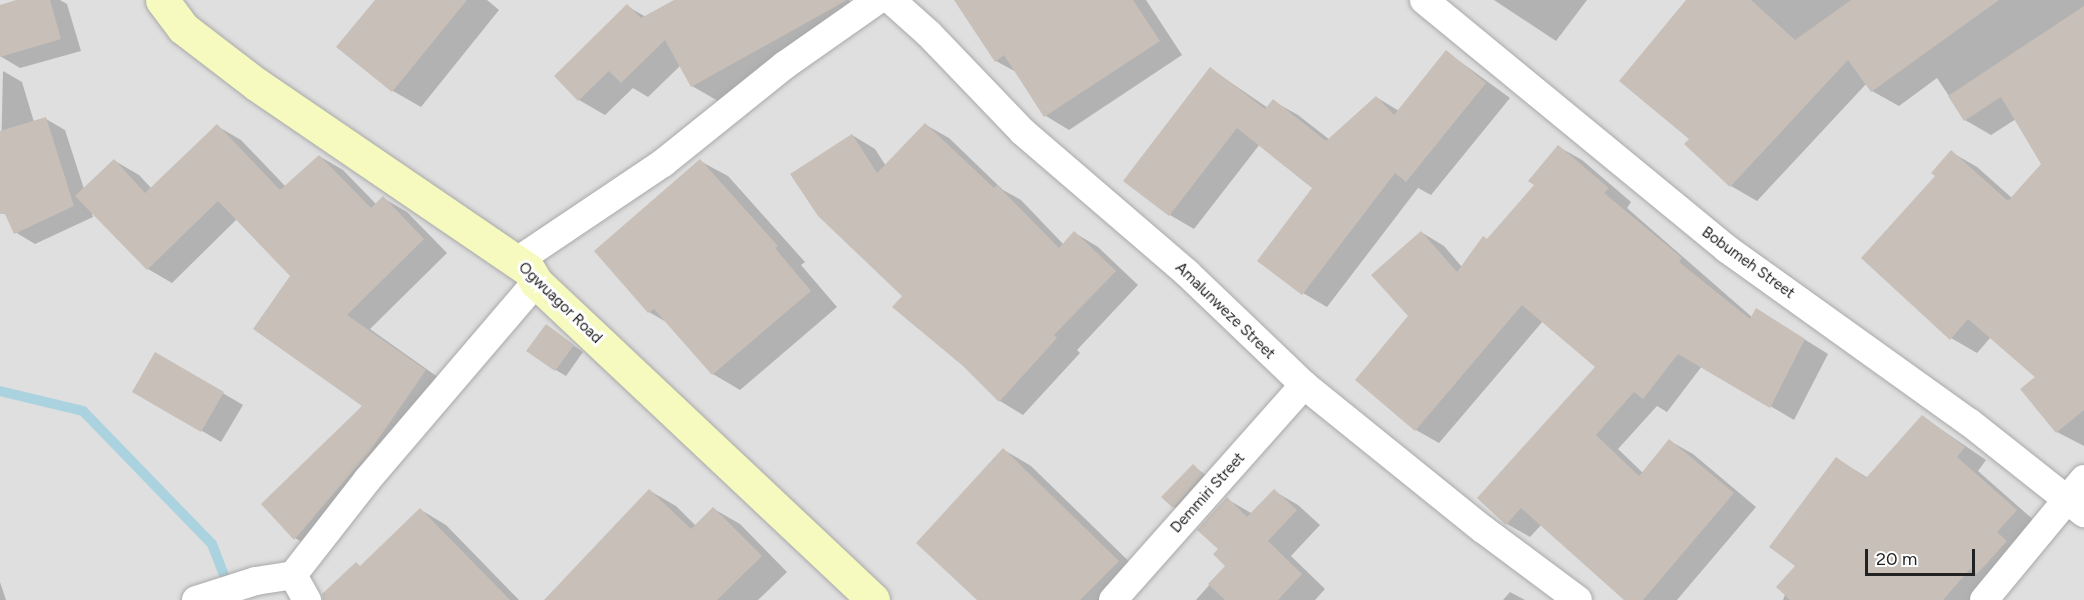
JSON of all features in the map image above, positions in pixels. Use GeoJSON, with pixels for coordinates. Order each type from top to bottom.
{"type":"FeatureCollection","features":[{"type":"Feature","properties":{"kind":"street","name":"Ogwuagor Road"},"geometry":{"type":"LineString","coordinates":[[162,0],[183,28],[256,84],[527,272],[873,600]]}},
{"type":"Feature","properties":{"kind":"street"},"geometry":{"type":"LineString","coordinates":[[196,600],[255,581],[293,575],[527,272],[785,65],[878,0]]}},
{"type":"Feature","properties":{"kind":"street","name":"Amalunweze Street"},"geometry":{"type":"LineString","coordinates":[[891,0],[929,34],[1023,132],[1188,273],[1304,385],[1484,530],[1578,600]]}},
{"type":"Feature","properties":{"kind":"street","name":"Bobumeh Street"},"geometry":{"type":"LineString","coordinates":[[1424,0],[1727,249],[2078,497]]}},
{"type":"Feature","properties":{"kind":"street","name":"Demmiri Street"},"geometry":{"type":"LineString","coordinates":[[1113,600],[1304,385]]}},
{"type":"Feature","properties":{"kind":"street"},"geometry":{"type":"LineString","coordinates":[[1984,600],[2078,497]]}},
{"type":"Feature","properties":{"kind":"street"},"geometry":{"type":"LineString","coordinates":[[293,575],[307,600]]}},
{"type":"Feature","properties":{"kind":"shaded area"},"geometry":{"type":"Polygon","coordinates":[[[0,0],[2084,0],[2084,600],[0,600],[0,0]]]}},
{"type":"Feature","properties":{"kind":"building"},"geometry":{"type":"Polygon","coordinates":[[[16,0],[50,0],[61,39],[0,57],[0,5],[16,0]]]}},
{"type":"Feature","properties":{"kind":"building"},"geometry":{"type":"Polygon","coordinates":[[[375,0],[467,0],[392,92],[336,47],[375,0]]]}},
{"type":"Feature","properties":{"kind":"building"},"geometry":{"type":"Polygon","coordinates":[[[674,0],[847,0],[691,87],[665,40],[621,83],[609,71],[578,101],[554,76],[627,4],[641,18],[674,0]]]}},
{"type":"Feature","properties":{"kind":"building"},"geometry":{"type":"Polygon","coordinates":[[[954,0],[1133,0],[1160,41],[1044,117],[1004,55],[995,62],[954,0]]]}},
{"type":"Feature","properties":{"kind":"building"},"geometry":{"type":"Polygon","coordinates":[[[1686,0],[1751,0],[1795,40],[1851,0],[1999,0],[1871,92],[1848,60],[1730,187],[1684,144],[1689,139],[1619,81],[1686,0]]]}},
{"type":"Feature","properties":{"kind":"building"},"geometry":{"type":"Polygon","coordinates":[[[2084,6],[2084,410],[2056,433],[2020,389],[2035,377],[1968,319],[1950,340],[1861,258],[1935,176],[1931,173],[1951,150],[2008,201],[2041,164],[2001,97],[1964,121],[1948,96],[2084,6]]]}},
{"type":"Feature","properties":{"kind":"building"},"geometry":{"type":"Polygon","coordinates":[[[1446,50],[1486,83],[1406,182],[1395,173],[1302,295],[1257,261],[1312,188],[1237,128],[1169,216],[1123,181],[1210,67],[1265,109],[1273,99],[1326,141],[1376,96],[1394,115],[1446,50]]]}},
{"type":"Feature","properties":{"kind":"building"},"geometry":{"type":"Polygon","coordinates":[[[46,117],[74,206],[14,234],[5,214],[0,214],[0,131],[46,117]]]}},
{"type":"Feature","properties":{"kind":"building"},"geometry":{"type":"Polygon","coordinates":[[[925,123],[994,188],[997,185],[1059,248],[1074,231],[1116,271],[1054,335],[1057,338],[999,402],[963,366],[892,307],[902,296],[818,216],[790,174],[852,134],[877,173],[925,123]]]}},
{"type":"Feature","properties":{"kind":"building"},"geometry":{"type":"Polygon","coordinates":[[[217,124],[280,190],[319,155],[371,208],[383,196],[424,239],[347,315],[426,370],[370,451],[294,540],[261,504],[362,406],[253,329],[290,276],[218,201],[147,270],[75,196],[114,159],[145,193],[217,124]]]}},
{"type":"Feature","properties":{"kind":"building"},"geometry":{"type":"Polygon","coordinates":[[[1558,145],[1609,188],[1604,193],[1682,258],[1679,262],[1750,319],[1756,308],[1805,339],[1770,408],[1678,354],[1643,399],[1634,392],[1596,435],[1639,476],[1669,439],[1734,493],[1643,600],[1624,600],[1521,508],[1506,525],[1477,498],[1595,367],[1522,305],[1415,431],[1355,380],[1408,316],[1371,275],[1421,231],[1457,272],[1483,236],[1487,239],[1534,185],[1528,181],[1558,145]]]}},
{"type":"Feature","properties":{"kind":"building"},"geometry":{"type":"Polygon","coordinates":[[[700,159],[778,246],[775,248],[811,291],[712,375],[654,309],[648,313],[594,251],[700,159]]]}},
{"type":"Feature","properties":{"kind":"building"},"geometry":{"type":"Polygon","coordinates":[[[546,324],[574,345],[555,371],[526,351],[546,324]]]}},
{"type":"Feature","properties":{"kind":"building"},"geometry":{"type":"Polygon","coordinates":[[[155,352],[224,392],[201,432],[132,392],[155,352]]]}},
{"type":"Feature","properties":{"kind":"building"},"geometry":{"type":"Polygon","coordinates":[[[1922,415],[1965,447],[1957,457],[2017,510],[1997,532],[2007,541],[1977,574],[1970,569],[1943,600],[1790,600],[1776,587],[1795,566],[1769,547],[1836,457],[1866,478],[1922,415]]]}},
{"type":"Feature","properties":{"kind":"building"},"geometry":{"type":"Polygon","coordinates":[[[1003,448],[1119,561],[1080,600],[977,600],[916,543],[1003,448]]]}},
{"type":"Feature","properties":{"kind":"building"},"geometry":{"type":"Polygon","coordinates":[[[1193,464],[1203,474],[1173,508],[1161,497],[1193,464]]]}},
{"type":"Feature","properties":{"kind":"building"},"geometry":{"type":"Polygon","coordinates":[[[649,489],[691,529],[713,507],[762,556],[717,600],[544,600],[649,489]]]}},
{"type":"Feature","properties":{"kind":"building"},"geometry":{"type":"Polygon","coordinates":[[[1274,489],[1297,510],[1268,541],[1302,574],[1278,600],[1225,600],[1208,584],[1225,566],[1213,554],[1218,549],[1197,530],[1227,497],[1247,517],[1274,489]]]}},
{"type":"Feature","properties":{"kind":"building"},"geometry":{"type":"Polygon","coordinates":[[[420,508],[510,600],[323,600],[322,594],[356,562],[360,566],[420,508]]]}},
{"type":"Feature","properties":{"kind":"waterway"},"geometry":{"type":"LineString","coordinates":[[0,391],[83,411],[212,544],[229,588]]}}]}
